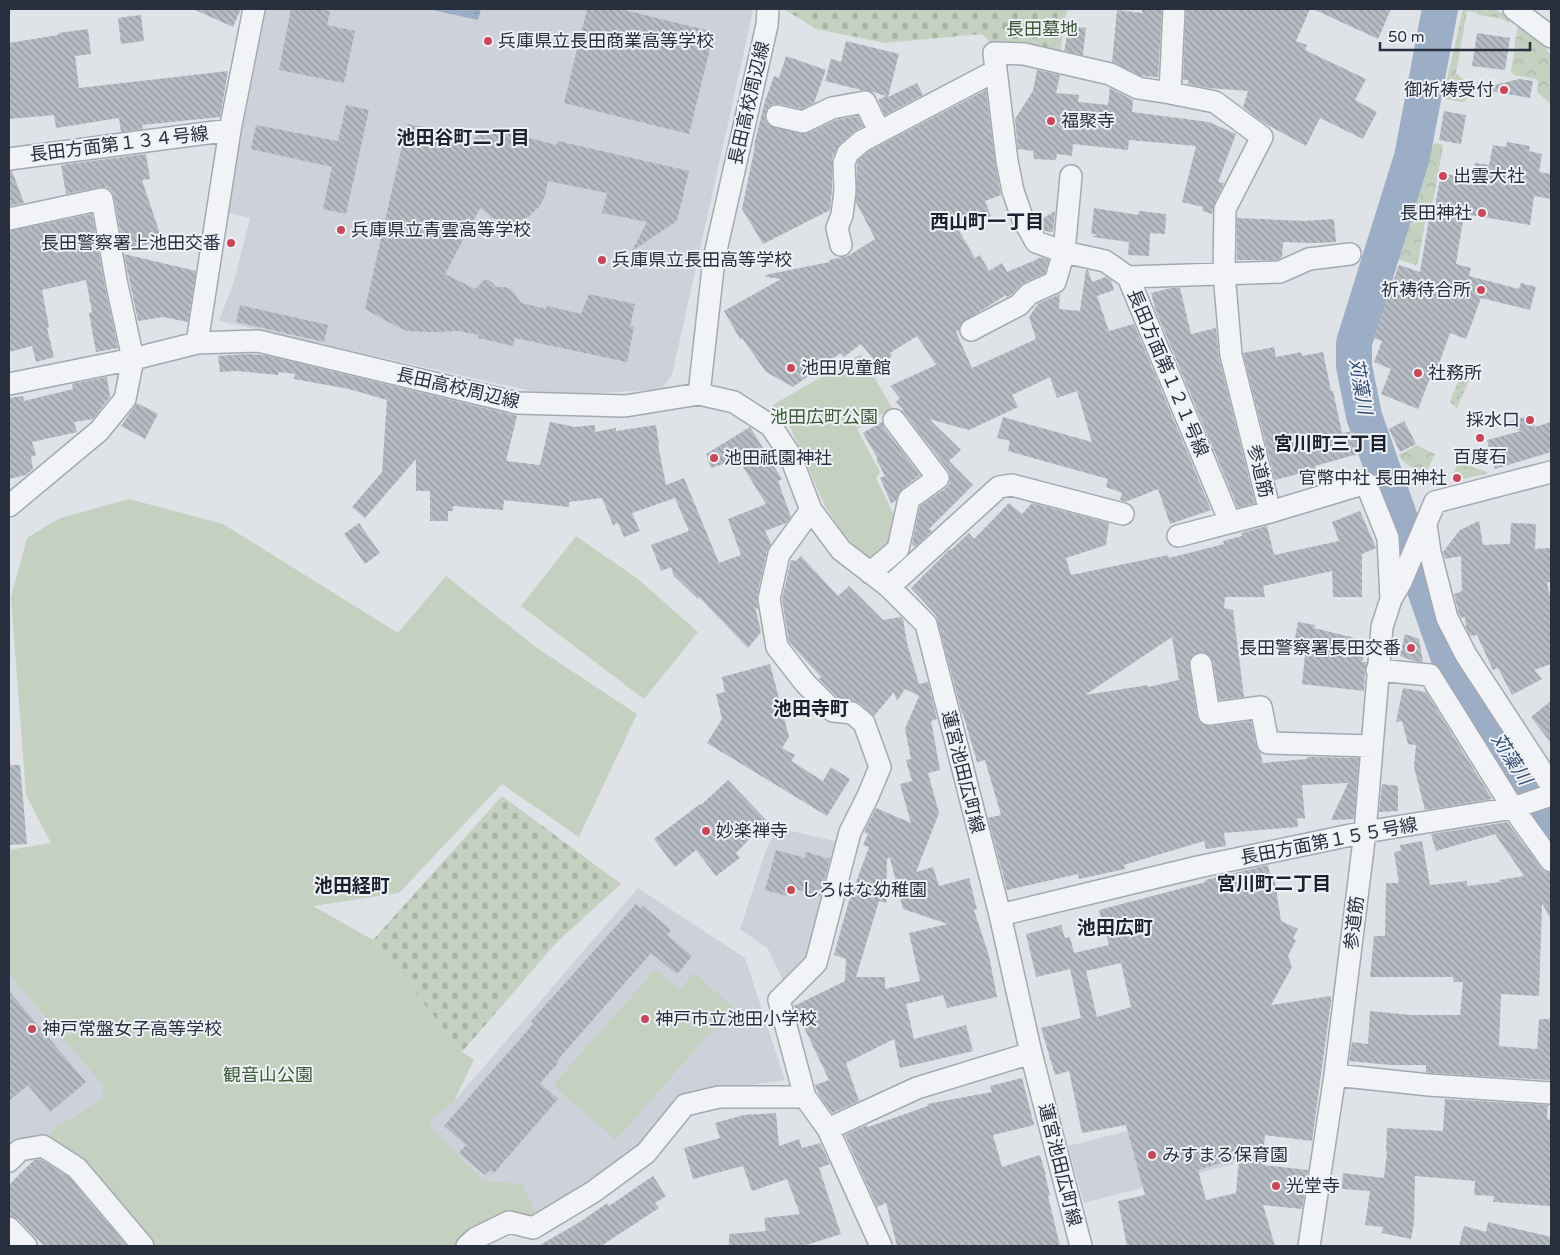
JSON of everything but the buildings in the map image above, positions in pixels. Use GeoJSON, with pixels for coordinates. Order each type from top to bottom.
{"type":"FeatureCollection","features":[{"type":"Feature","properties":{"kind":"street"},"geometry":{"type":"LineString","coordinates":[[197,344],[230,130],[254,9]]}},
{"type":"Feature","properties":{"kind":"street","name":"長田高校周辺線"},"geometry":{"type":"LineString","coordinates":[[9,384],[197,344],[258,341],[517,403],[624,406],[699,394],[714,259],[767,26],[768,9]]}},
{"type":"Feature","properties":{"kind":"street"},"geometry":{"type":"LineString","coordinates":[[1170,93],[1174,9]]}},
{"type":"Feature","properties":{"kind":"street"},"geometry":{"type":"LineString","coordinates":[[1514,9],[1551,37]]}},
{"type":"Feature","properties":{"kind":"street","name":"長田方面第１２１号線"},"geometry":{"type":"LineString","coordinates":[[1170,93],[1138,88],[1110,74],[1024,54],[994,53],[1007,161],[1013,191],[1022,217],[1036,242],[1064,252],[1105,261],[1128,277],[1230,522]]}},
{"type":"Feature","properties":{"kind":"street"},"geometry":{"type":"LineString","coordinates":[[841,245],[837,228],[842,216],[845,191],[844,163],[848,153],[862,141],[879,131],[995,71]]}},
{"type":"Feature","properties":{"kind":"street","name":"参道筋"},"geometry":{"type":"LineString","coordinates":[[1170,93],[1215,102],[1262,137],[1225,209],[1224,273],[1231,355],[1270,512],[1366,483],[1388,538],[1396,590],[1382,627],[1377,670],[1366,832],[1335,1075],[1309,1246]]}},
{"type":"Feature","properties":{"kind":"street"},"geometry":{"type":"LineString","coordinates":[[777,116],[803,122],[832,108],[865,102],[879,131]]}},
{"type":"Feature","properties":{"kind":"street","name":"長田方面第１３４号線"},"geometry":{"type":"LineString","coordinates":[[9,159],[230,130]]}},
{"type":"Feature","properties":{"kind":"street"},"geometry":{"type":"LineString","coordinates":[[971,330],[1018,305],[1029,294],[1055,282],[1064,252],[1071,176]]}},
{"type":"Feature","properties":{"kind":"street"},"geometry":{"type":"LineString","coordinates":[[9,219],[102,199],[117,285],[133,359],[125,399],[99,431],[9,506]]}},
{"type":"Feature","properties":{"kind":"street"},"geometry":{"type":"LineString","coordinates":[[1128,277],[1280,272],[1310,259],[1350,254]]}},
{"type":"Feature","properties":{"kind":"street","name":"蓮宮池田広町線"},"geometry":{"type":"LineString","coordinates":[[699,394],[734,402],[771,426],[790,455],[811,510],[841,550],[889,587],[926,624],[1000,915],[1031,1054],[1081,1246]]}},
{"type":"Feature","properties":{"kind":"street"},"geometry":{"type":"LineString","coordinates":[[870,573],[898,549],[908,499],[938,478],[894,420]]}},
{"type":"Feature","properties":{"kind":"street"},"geometry":{"type":"LineString","coordinates":[[1396,590],[1424,531],[1435,502],[1551,472]]}},
{"type":"Feature","properties":{"kind":"street"},"geometry":{"type":"LineString","coordinates":[[889,587],[999,487],[1012,484],[1123,514]]}},
{"type":"Feature","properties":{"kind":"street"},"geometry":{"type":"LineString","coordinates":[[811,510],[779,554],[769,599],[777,647],[805,683],[833,711],[852,713],[864,723],[880,767],[850,832],[816,963],[779,1000],[805,1096],[828,1129],[881,1246]]}},
{"type":"Feature","properties":{"kind":"street"},"geometry":{"type":"LineString","coordinates":[[1178,536],[1270,512]]}},
{"type":"Feature","properties":{"kind":"street"},"geometry":{"type":"LineString","coordinates":[[1424,531],[1446,618],[1466,656],[1551,785]]}},
{"type":"Feature","properties":{"kind":"street"},"geometry":{"type":"LineString","coordinates":[[898,549],[914,564]]}},
{"type":"Feature","properties":{"kind":"street"},"geometry":{"type":"LineString","coordinates":[[1201,664],[1209,714],[1261,707],[1268,744],[1372,746]]}},
{"type":"Feature","properties":{"kind":"street"},"geometry":{"type":"LineString","coordinates":[[1377,670],[1430,675],[1513,808],[1551,861]]}},
{"type":"Feature","properties":{"kind":"street","name":"長田方面第１５５号線"},"geometry":{"type":"LineString","coordinates":[[1000,915],[1198,867],[1366,832],[1513,808],[1551,795]]}},
{"type":"Feature","properties":{"kind":"street"},"geometry":{"type":"LineString","coordinates":[[828,1129],[917,1088],[1031,1054]]}},
{"type":"Feature","properties":{"kind":"street"},"geometry":{"type":"LineString","coordinates":[[1335,1075],[1551,1093]]}},
{"type":"Feature","properties":{"kind":"street"},"geometry":{"type":"LineString","coordinates":[[467,1246],[476,1238],[509,1222],[533,1228],[593,1192],[646,1153],[685,1105],[719,1097],[805,1096]]}},
{"type":"Feature","properties":{"kind":"street"},"geometry":{"type":"LineString","coordinates":[[9,1161],[20,1150],[43,1146],[77,1168],[143,1246]]}},
{"type":"Feature","properties":{"kind":"street"},"geometry":{"type":"LineString","coordinates":[[9,1228],[26,1246]]}},
{"type":"Feature","properties":{"kind":"shaded area"},"geometry":{"type":"Polygon","coordinates":[[[266,9],[750,9],[753,11],[672,375],[662,389],[554,396],[219,321],[234,281],[250,218],[226,212],[266,9]]]}},
{"type":"Feature","properties":{"kind":"shaded area","name":"しろはな幼稚園"},"geometry":{"type":"Polygon","coordinates":[[[778,828],[843,843],[809,961],[784,983],[768,949],[740,929],[766,850],[778,828]]]}},
{"type":"Feature","properties":{"kind":"shaded area","name":"神戸市立池田小学校"},"geometry":{"type":"Polygon","coordinates":[[[638,888],[745,958],[785,1080],[677,1096],[636,1151],[538,1216],[521,1185],[483,1181],[427,1122],[454,1101],[638,888]]]}},
{"type":"Feature","properties":{"kind":"shaded area","name":"神戸常盤女子高等学校"},"geometry":{"type":"Polygon","coordinates":[[[9,974],[103,1084],[102,1098],[69,1120],[56,1125],[46,1140],[34,1136],[17,1141],[9,1150],[9,974]]]}},
{"type":"Feature","properties":{"kind":"shaded area","name":"みすまる保育園"},"geometry":{"type":"Polygon","coordinates":[[[1228,1106],[1234,1164],[1084,1203],[1068,1146],[1228,1106]]]}},
{"type":"Feature","properties":{"kind":"green space","name":"長田墓地"},"geometry":{"type":"Polygon","coordinates":[[[784,9],[1067,9],[1060,52],[993,45],[982,34],[885,43],[816,29],[784,9]]]}},
{"type":"Feature","properties":{"kind":"green space"},"geometry":{"type":"Polygon","coordinates":[[[1463,9],[1494,9],[1510,18],[1510,21],[1508,23],[1503,19],[1467,11],[1456,73],[1469,85],[1466,101],[1463,102],[1444,99],[1443,97],[1463,9]]]}},
{"type":"Feature","properties":{"kind":"green space"},"geometry":{"type":"Polygon","coordinates":[[[1522,26],[1534,34],[1551,55],[1551,104],[1537,92],[1538,81],[1536,79],[1514,75],[1511,72],[1517,30],[1518,27],[1522,26]]]}},
{"type":"Feature","properties":{"kind":"green space"},"geometry":{"type":"Polygon","coordinates":[[[1435,143],[1441,144],[1443,147],[1433,201],[1428,207],[1416,265],[1400,260],[1397,256],[1427,170],[1432,146],[1435,143]]]}},
{"type":"Feature","properties":{"kind":"green space","name":"池田広町公園"},"geometry":{"type":"Polygon","coordinates":[[[861,354],[892,408],[857,429],[880,472],[876,478],[897,521],[894,542],[870,563],[844,534],[825,506],[790,427],[771,406],[861,354]]]}},
{"type":"Feature","properties":{"kind":"green space"},"geometry":{"type":"Polygon","coordinates":[[[1468,367],[1474,369],[1457,408],[1450,401],[1463,370],[1468,367]]]}},
{"type":"Feature","properties":{"kind":"green space"},"geometry":{"type":"Polygon","coordinates":[[[1417,445],[1435,454],[1427,471],[1411,467],[1399,456],[1417,445]]]}},
{"type":"Feature","properties":{"kind":"green space"},"geometry":{"type":"Polygon","coordinates":[[[1458,462],[1487,472],[1487,474],[1462,479],[1460,482],[1451,479],[1458,462]]]}},
{"type":"Feature","properties":{"kind":"green space","name":"観音山公園"},"geometry":{"type":"Polygon","coordinates":[[[129,499],[223,524],[398,633],[446,576],[537,648],[637,714],[579,837],[502,784],[399,893],[313,906],[373,940],[462,1052],[474,1060],[454,1101],[428,1123],[483,1181],[521,1184],[538,1216],[458,1246],[154,1246],[46,1140],[56,1125],[69,1120],[102,1098],[103,1085],[9,974],[9,850],[51,843],[26,795],[11,597],[27,538],[60,518],[129,499]]]}},
{"type":"Feature","properties":{"kind":"green space"},"geometry":{"type":"Polygon","coordinates":[[[576,536],[638,579],[698,632],[644,699],[521,606],[576,536]]]}},
{"type":"Feature","properties":{"kind":"green space"},"geometry":{"type":"Polygon","coordinates":[[[502,796],[621,884],[556,943],[462,1052],[373,940],[502,796]]]}},
{"type":"Feature","properties":{"kind":"green space"},"geometry":{"type":"Polygon","coordinates":[[[656,969],[679,990],[694,973],[733,1007],[616,1140],[553,1085],[656,969]]]}},
{"type":"Feature","properties":{"kind":"water"},"geometry":{"type":"Polygon","coordinates":[[[428,9],[481,9],[478,20],[428,9]]]}},
{"type":"Feature","properties":{"kind":"waterway","name":"苅藻川"},"geometry":{"type":"LineString","coordinates":[[1440,9],[1412,157],[1354,343],[1354,366],[1364,416],[1452,667],[1551,822]]}},
{"type":"Feature","properties":{"kind":"place","name":"兵庫県立長田商業高等学校"},"geometry":{"type":"Point","coordinates":[488,41]}},
{"type":"Feature","properties":{"kind":"place","name":"御祈祷受付"},"geometry":{"type":"Point","coordinates":[1504,90]}},
{"type":"Feature","properties":{"kind":"place","name":"福聚寺"},"geometry":{"type":"Point","coordinates":[1051,121]}},
{"type":"Feature","properties":{"kind":"place","name":"出雲大社"},"geometry":{"type":"Point","coordinates":[1443,176]}},
{"type":"Feature","properties":{"kind":"place","name":"長田神社"},"geometry":{"type":"Point","coordinates":[1482,213]}},
{"type":"Feature","properties":{"kind":"place","name":"兵庫県立青雲高等学校"},"geometry":{"type":"Point","coordinates":[341,230]}},
{"type":"Feature","properties":{"kind":"place","name":"長田警察署上池田交番"},"geometry":{"type":"Point","coordinates":[231,243]}},
{"type":"Feature","properties":{"kind":"place","name":"兵庫県立長田高等学校"},"geometry":{"type":"Point","coordinates":[602,260]}},
{"type":"Feature","properties":{"kind":"place","name":"祈祷待合所"},"geometry":{"type":"Point","coordinates":[1481,290]}},
{"type":"Feature","properties":{"kind":"place","name":"池田児童館"},"geometry":{"type":"Point","coordinates":[791,368]}},
{"type":"Feature","properties":{"kind":"place","name":"社務所"},"geometry":{"type":"Point","coordinates":[1418,373]}},
{"type":"Feature","properties":{"kind":"place","name":"採水口"},"geometry":{"type":"Point","coordinates":[1530,420]}},
{"type":"Feature","properties":{"kind":"place","name":"百度石"},"geometry":{"type":"Point","coordinates":[1480,438]}},
{"type":"Feature","properties":{"kind":"place","name":"池田祇園神社"},"geometry":{"type":"Point","coordinates":[714,458]}},
{"type":"Feature","properties":{"kind":"place","name":"官幣中社 長田神社"},"geometry":{"type":"Point","coordinates":[1457,478]}},
{"type":"Feature","properties":{"kind":"place","name":"長田警察署長田交番"},"geometry":{"type":"Point","coordinates":[1411,648]}},
{"type":"Feature","properties":{"kind":"place","name":"妙楽禅寺"},"geometry":{"type":"Point","coordinates":[706,831]}},
{"type":"Feature","properties":{"kind":"place","name":"しろはな幼稚園"},"geometry":{"type":"Point","coordinates":[791,890]}},
{"type":"Feature","properties":{"kind":"place","name":"神戸市立池田小学校"},"geometry":{"type":"Point","coordinates":[645,1019]}},
{"type":"Feature","properties":{"kind":"place","name":"神戸常盤女子高等学校"},"geometry":{"type":"Point","coordinates":[32,1029]}},
{"type":"Feature","properties":{"kind":"place","name":"みすまる保育園"},"geometry":{"type":"Point","coordinates":[1152,1155]}},
{"type":"Feature","properties":{"kind":"place","name":"光堂寺"},"geometry":{"type":"Point","coordinates":[1276,1186]}},
{"type":"Feature","properties":{"kind":"district","name":"池田谷町二丁目"},"geometry":{"type":"Point","coordinates":[463,138]}},
{"type":"Feature","properties":{"kind":"district","name":"西山町一丁目"},"geometry":{"type":"Point","coordinates":[987,222]}},
{"type":"Feature","properties":{"kind":"district","name":"宮川町三丁目"},"geometry":{"type":"Point","coordinates":[1331,444]}},
{"type":"Feature","properties":{"kind":"district","name":"池田寺町"},"geometry":{"type":"Point","coordinates":[811,709]}},
{"type":"Feature","properties":{"kind":"district","name":"宮川町二丁目"},"geometry":{"type":"Point","coordinates":[1274,884]}},
{"type":"Feature","properties":{"kind":"district","name":"池田経町"},"geometry":{"type":"Point","coordinates":[352,886]}},
{"type":"Feature","properties":{"kind":"district","name":"池田広町"},"geometry":{"type":"Point","coordinates":[1115,928]}}]}
